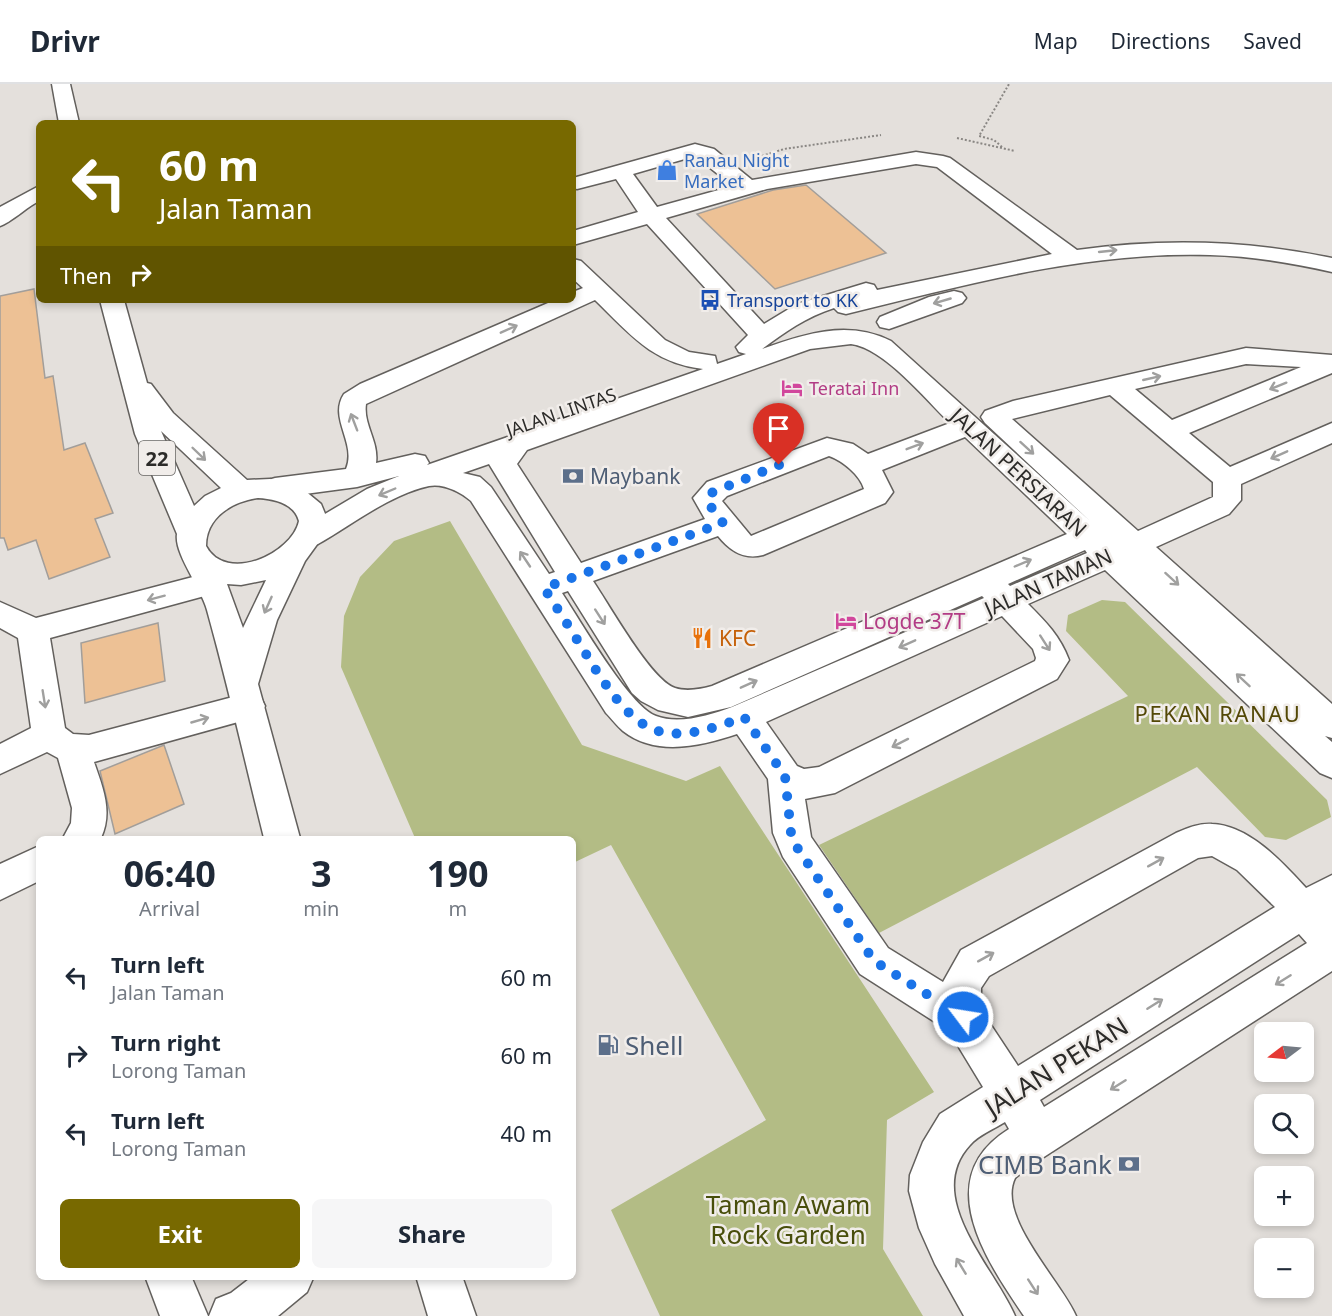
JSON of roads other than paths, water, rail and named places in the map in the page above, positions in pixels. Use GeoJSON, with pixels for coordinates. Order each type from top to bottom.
{"type":"FeatureCollection","features":[{"type":"Feature","properties":{"kind":"main road"},"geometry":{"type":"LineString","coordinates":[[61,84],[68,120]]}},
{"type":"Feature","properties":{"kind":"main road"},"geometry":{"type":"LineString","coordinates":[[577,183],[688,151],[702,151],[748,188]]}},
{"type":"Feature","properties":{"kind":"main road"},"geometry":{"type":"LineString","coordinates":[[576,237],[748,188],[802,176],[904,159],[930,158],[943,162],[1071,257]]}},
{"type":"Feature","properties":{"kind":"main road"},"geometry":{"type":"LineString","coordinates":[[621,171],[651,215],[756,342],[789,317],[805,309],[915,277],[962,278],[1071,257],[1139,248],[1217,247],[1332,265]]}},
{"type":"Feature","properties":{"kind":"main road"},"geometry":{"type":"LineString","coordinates":[[0,219],[23,199],[36,193]]}},
{"type":"Feature","properties":{"kind":"main road"},"geometry":{"type":"LineString","coordinates":[[860,336],[877,335],[889,325],[937,302],[1055,276],[1135,265],[1176,262],[1240,264],[1332,279]]}},
{"type":"Feature","properties":{"kind":"main road"},"geometry":{"type":"LineString","coordinates":[[576,269],[656,345],[683,359],[706,362]]}},
{"type":"Feature","properties":{"kind":"main road","name":"JALAN LINTAS"},"geometry":{"type":"LineString","coordinates":[[275,488],[357,477],[409,465],[706,362],[843,309],[962,278]]}},
{"type":"Feature","properties":{"kind":"main road"},"geometry":{"type":"LineString","coordinates":[[576,300],[598,290]]}},
{"type":"Feature","properties":{"kind":"main road","name":"22"},"geometry":{"type":"LineString","coordinates":[[115,303],[148,434],[191,533],[190,545],[208,573],[222,607],[281,836]]}},
{"type":"Feature","properties":{"kind":"main road"},"geometry":{"type":"LineString","coordinates":[[357,477],[365,460],[364,445],[350,414],[353,400],[369,390],[568,303]]}},
{"type":"Feature","properties":{"kind":"main road","name":"JALAN PERSIARAN"},"geometry":{"type":"LineString","coordinates":[[981,421],[883,346],[838,326],[837,315],[843,309],[861,305],[877,309],[889,325],[981,421],[1111,540],[1332,724]]}},
{"type":"Feature","properties":{"kind":"main road","name":"JALAN LINTAS"},"geometry":{"type":"LineString","coordinates":[[301,545],[376,496],[429,475],[805,342],[835,336],[860,336]]}},
{"type":"Feature","properties":{"kind":"main road"},"geometry":{"type":"LineString","coordinates":[[656,345],[661,367],[656,379]]}},
{"type":"Feature","properties":{"kind":"main road"},"geometry":{"type":"LineString","coordinates":[[862,467],[1013,409],[1246,356],[1269,356],[1332,363]]}},
{"type":"Feature","properties":{"kind":"main road"},"geometry":{"type":"LineString","coordinates":[[1169,431],[1332,363]]}},
{"type":"Feature","properties":{"kind":"main road","name":"22"},"geometry":{"type":"LineString","coordinates":[[134,378],[164,419],[241,491]]}},
{"type":"Feature","properties":{"kind":"main road"},"geometry":{"type":"LineString","coordinates":[[1115,386],[1227,479],[1332,432]]}},
{"type":"Feature","properties":{"kind":"main road","name":"JALAN TAMAN"},"geometry":{"type":"LineString","coordinates":[[517,444],[506,456],[504,464],[507,473],[644,684],[655,695],[670,702],[685,704],[719,698],[995,590],[1111,540],[1220,507],[1227,500],[1227,479]]}},
{"type":"Feature","properties":{"kind":"main road"},"geometry":{"type":"LineString","coordinates":[[827,447],[843,450],[878,485],[879,492],[875,496],[762,545],[746,546],[740,543],[723,523],[708,503],[707,498],[717,489],[827,447]]}},
{"type":"Feature","properties":{"kind":"main road","name":"JALAN TAMAN"},"geometry":{"type":"LineString","coordinates":[[429,475],[470,484],[481,494],[618,704],[639,724],[662,732],[688,733],[716,728],[744,717],[995,590]]}},
{"type":"Feature","properties":{"kind":"main road"},"geometry":{"type":"LineString","coordinates":[[0,760],[61,742],[110,745],[245,695],[261,620],[312,524],[310,511],[303,501],[291,493],[275,488],[241,491],[208,508],[197,520],[191,533]]}},
{"type":"Feature","properties":{"kind":"main road"},"geometry":{"type":"LineString","coordinates":[[544,588],[723,523]]}},
{"type":"Feature","properties":{"kind":"main road","name":"JALAN PERSIARAN"},"geometry":{"type":"LineString","coordinates":[[1111,540],[1332,763]]}},
{"type":"Feature","properties":{"kind":"main road"},"geometry":{"type":"LineString","coordinates":[[0,638],[33,632],[208,573],[248,572],[278,564],[301,545]]}},
{"type":"Feature","properties":{"kind":"main road"},"geometry":{"type":"LineString","coordinates":[[744,717],[785,776],[801,784],[824,782],[1046,670],[1053,660],[1047,643],[995,590]]}},
{"type":"Feature","properties":{"kind":"main road"},"geometry":{"type":"LineString","coordinates":[[0,614],[33,632],[61,742],[90,812],[86,833],[83,836]]}},
{"type":"Feature","properties":{"kind":"main road"},"geometry":{"type":"LineString","coordinates":[[785,776],[791,833],[796,846],[874,961],[963,1017]]}},
{"type":"Feature","properties":{"kind":"main road"},"geometry":{"type":"LineString","coordinates":[[1038,1136],[963,1017],[958,995],[963,978],[975,963],[1189,844],[1203,840],[1219,841],[1236,848],[1317,902],[1332,943]]}},
{"type":"Feature","properties":{"kind":"main road"},"geometry":{"type":"LineString","coordinates":[[0,883],[36,865]]}},
{"type":"Feature","properties":{"kind":"main road","name":"JALAN PEKAN"},"geometry":{"type":"LineString","coordinates":[[991,1316],[948,1244],[936,1209],[932,1178],[941,1151],[955,1129],[1317,902]]}},
{"type":"Feature","properties":{"kind":"main road"},"geometry":{"type":"LineString","coordinates":[[1052,1316],[998,1231],[990,1207],[990,1184],[999,1164],[1038,1136],[1332,949]]}},
{"type":"Feature","properties":{"kind":"main road"},"geometry":{"type":"LineString","coordinates":[[170,1280],[184,1316]]}},
{"type":"Feature","properties":{"kind":"main road"},"geometry":{"type":"LineString","coordinates":[[232,1316],[240,1316],[286,1280]]}},
{"type":"Feature","properties":{"kind":"place","name":"Ranau Night Market"},"geometry":{"type":"Point","coordinates":[667,170]}},
{"type":"Feature","properties":{"kind":"place","name":"Transport to KK"},"geometry":{"type":"Point","coordinates":[710,300]}},
{"type":"Feature","properties":{"kind":"place","name":"Teratai Inn"},"geometry":{"type":"Point","coordinates":[792,388]}},
{"type":"Feature","properties":{"kind":"place","name":"Maybank"},"geometry":{"type":"Point","coordinates":[573,476]}},
{"type":"Feature","properties":{"kind":"place","name":"Logde 37T"},"geometry":{"type":"Point","coordinates":[846,621]}},
{"type":"Feature","properties":{"kind":"place","name":"KFC"},"geometry":{"type":"Point","coordinates":[702,638]}},
{"type":"Feature","properties":{"kind":"place","name":"Shell"},"geometry":{"type":"Point","coordinates":[608,1045]}},
{"type":"Feature","properties":{"kind":"place","name":"CIMB Bank"},"geometry":{"type":"Point","coordinates":[1129,1164]}},
{"type":"Feature","properties":{"kind":"district","name":"PEKAN RANAU"},"geometry":{"type":"Point","coordinates":[1218,713]}},
{"type":"Feature","properties":{"kind":"park label","name":"Taman Awam Rock Garden"},"geometry":{"type":"Point","coordinates":[788,1219]}}]}
